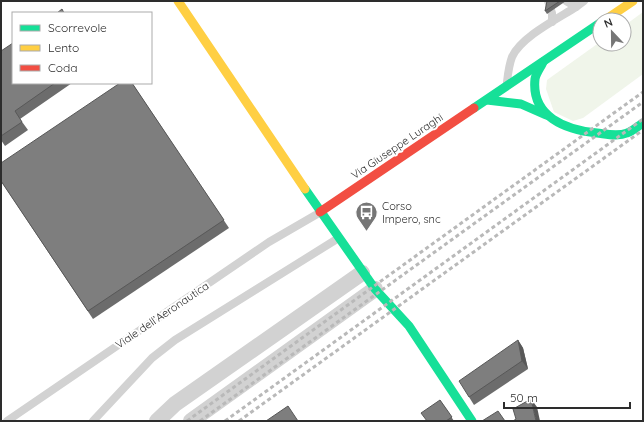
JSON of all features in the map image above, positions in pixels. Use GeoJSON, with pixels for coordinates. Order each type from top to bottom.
{"type":"FeatureCollection","features":[{"type":"Feature","properties":{"kind":"street"},"geometry":{"type":"LineString","coordinates":[[178,1],[362,273],[374,289],[409,326],[472,421]]}},
{"type":"Feature","properties":{"kind":"street"},"geometry":{"type":"LineString","coordinates":[[616,12],[632,1]]}},
{"type":"Feature","properties":{"kind":"street","name":"Via Giuseppe Luraghi"},"geometry":{"type":"LineString","coordinates":[[320,212],[592,28]]}},
{"type":"Feature","properties":{"kind":"street"},"geometry":{"type":"LineString","coordinates":[[543,62],[535,78],[537,97],[546,115]]}},
{"type":"Feature","properties":{"kind":"street"},"geometry":{"type":"LineString","coordinates":[[487,100],[521,104],[546,115],[565,128],[577,131],[620,135],[638,129],[643,123]]}},
{"type":"Feature","properties":{"kind":"street"},"geometry":{"type":"LineString","coordinates":[[157,421],[175,404],[362,273]]}},
{"type":"Feature","properties":{"kind":"street"},"geometry":{"type":"LineString","coordinates":[[191,421],[374,289]]}},
{"type":"Feature","properties":{"kind":"street"},"geometry":{"type":"LineString","coordinates":[[175,404],[184,421]]}},
{"type":"Feature","properties":{"kind":"lane"},"geometry":{"type":"LineString","coordinates":[[548,1],[552,14],[552,22]]}},
{"type":"Feature","properties":{"kind":"lane"},"geometry":{"type":"LineString","coordinates":[[566,1],[576,7]]}},
{"type":"Feature","properties":{"kind":"lane"},"geometry":{"type":"LineString","coordinates":[[506,87],[508,68],[517,48],[527,39],[584,1]]}},
{"type":"Feature","properties":{"kind":"lane","name":"Viale dell’Aeronautica"},"geometry":{"type":"LineString","coordinates":[[7,421],[269,242],[320,212]]}},
{"type":"Feature","properties":{"kind":"lane"},"geometry":{"type":"LineString","coordinates":[[93,421],[152,358],[175,340],[338,238]]}},
{"type":"Feature","properties":{"kind":"shaded area"},"geometry":{"type":"Polygon","coordinates":[[[643,12],[643,74],[583,118],[573,121],[554,112],[546,89],[547,80],[592,48],[592,52],[632,52],[632,20],[643,12]]]}},
{"type":"Feature","properties":{"kind":"building"},"geometry":{"type":"Polygon","coordinates":[[[547,1],[560,1],[545,11],[547,1]]]}},
{"type":"Feature","properties":{"kind":"building"},"geometry":{"type":"Polygon","coordinates":[[[12,44],[12,84],[54,84],[15,111],[22,122],[1,136],[1,51],[12,44]]]}},
{"type":"Feature","properties":{"kind":"building"},"geometry":{"type":"Polygon","coordinates":[[[119,84],[133,84],[224,220],[88,311],[1,181],[1,163],[119,84]]]}},
{"type":"Feature","properties":{"kind":"building"},"geometry":{"type":"Polygon","coordinates":[[[518,340],[522,361],[469,397],[459,381],[518,340]]]}},
{"type":"Feature","properties":{"kind":"building"},"geometry":{"type":"Polygon","coordinates":[[[531,399],[536,421],[513,421],[516,419],[513,409],[531,399]]]}},
{"type":"Feature","properties":{"kind":"building"},"geometry":{"type":"Polygon","coordinates":[[[440,400],[452,417],[446,421],[427,421],[421,413],[440,400]]]}},
{"type":"Feature","properties":{"kind":"building"},"geometry":{"type":"Polygon","coordinates":[[[288,406],[298,421],[266,421],[288,406]]]}},
{"type":"Feature","properties":{"kind":"building"},"geometry":{"type":"Polygon","coordinates":[[[498,411],[505,421],[482,421],[498,411]]]}},
{"type":"Feature","properties":{"kind":"railway"},"geometry":{"type":"LineString","coordinates":[[187,421],[643,92]]}},
{"type":"Feature","properties":{"kind":"railway"},"geometry":{"type":"LineString","coordinates":[[200,421],[643,102]]}},
{"type":"Feature","properties":{"kind":"railway"},"geometry":{"type":"LineString","coordinates":[[225,421],[643,119]]}},
{"type":"Feature","properties":{"kind":"railway"},"geometry":{"type":"LineString","coordinates":[[239,421],[643,130]]}},
{"type":"Feature","properties":{"kind":"traffic: fast"},"geometry":{"type":"LineString","coordinates":[[474,108],[592,28]]}},
{"type":"Feature","properties":{"kind":"traffic: fast"},"geometry":{"type":"LineString","coordinates":[[543,62],[535,79],[535,92],[539,103],[545,112],[553,119],[574,129],[612,135],[627,133],[643,123]]}},
{"type":"Feature","properties":{"kind":"traffic: fast"},"geometry":{"type":"LineString","coordinates":[[487,100],[521,104],[546,115]]}},
{"type":"Feature","properties":{"kind":"traffic: fast"},"geometry":{"type":"LineString","coordinates":[[305,189],[375,289],[409,326],[472,421]]}},
{"type":"Feature","properties":{"kind":"traffic: slow"},"geometry":{"type":"LineString","coordinates":[[178,1],[305,189]]}},
{"type":"Feature","properties":{"kind":"traffic: slow"},"geometry":{"type":"LineString","coordinates":[[617,12],[633,1]]}},
{"type":"Feature","properties":{"kind":"traffic: jam"},"geometry":{"type":"LineString","coordinates":[[320,212],[474,108]]}},
{"type":"Feature","properties":{"kind":"place","name":"Corso Impero, snc"},"geometry":{"type":"Point","coordinates":[366,232]}}]}
